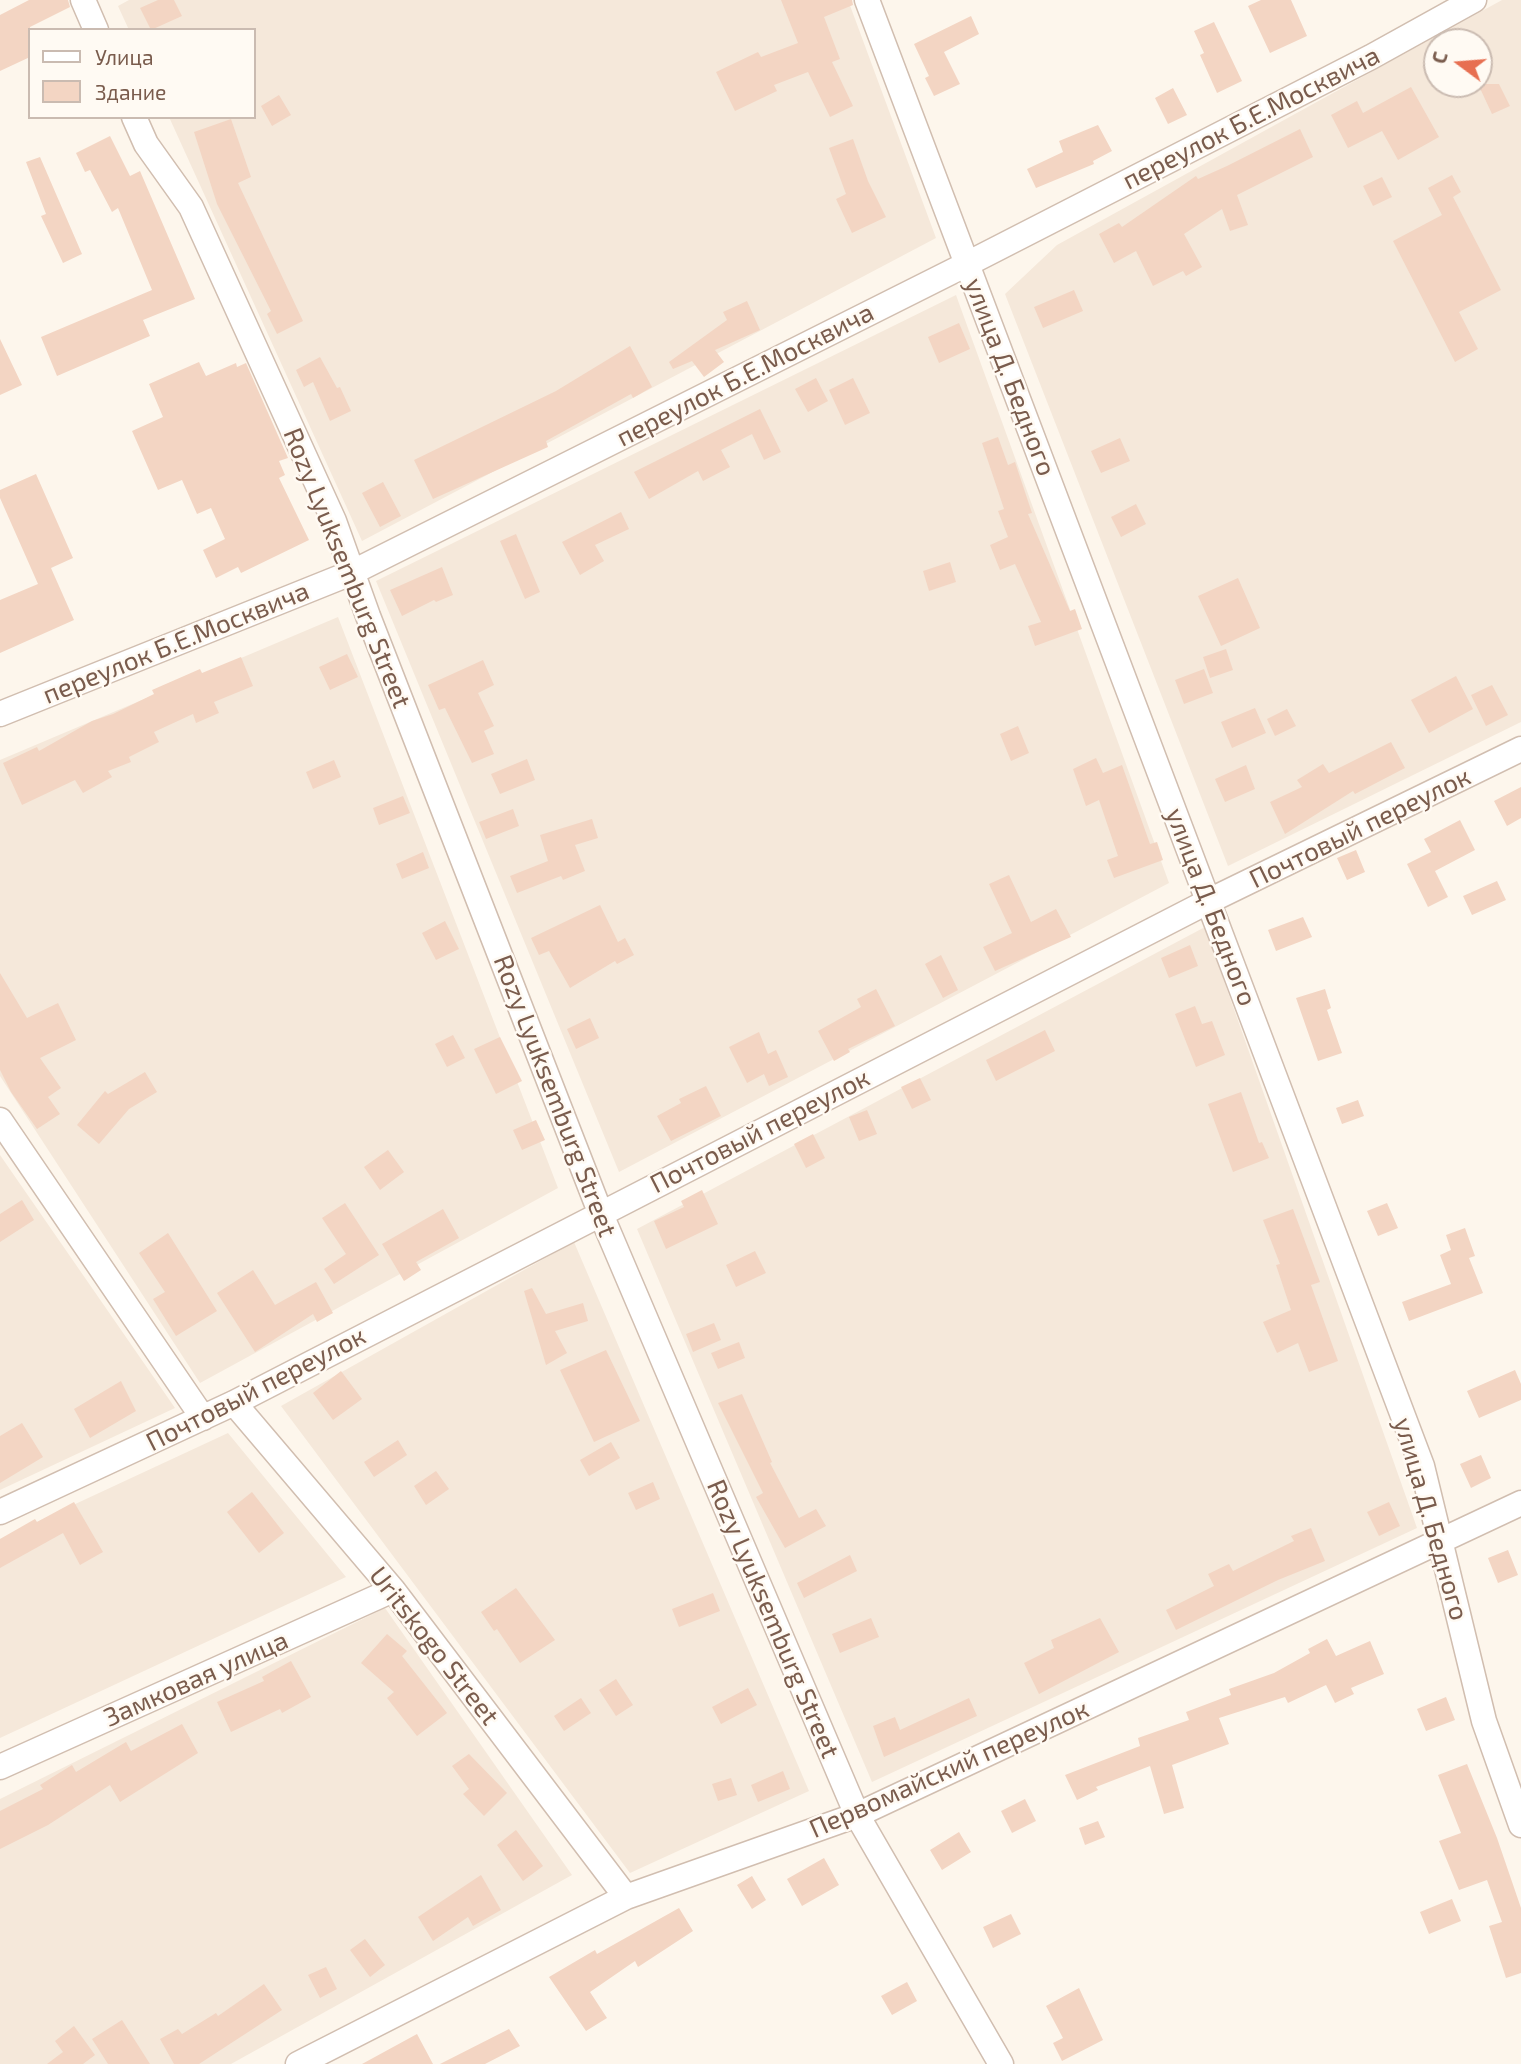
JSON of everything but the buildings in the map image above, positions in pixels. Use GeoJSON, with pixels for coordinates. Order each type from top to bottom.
{"type":"FeatureCollection","features":[{"type":"Feature","properties":{"kind":"street"},"geometry":{"type":"LineString","coordinates":[[83,0],[95,28]]}},
{"type":"Feature","properties":{"kind":"street","name":"улица Д. Бедного"},"geometry":{"type":"LineString","coordinates":[[867,0],[1422,1466],[1484,1721],[1521,1825]]}},
{"type":"Feature","properties":{"kind":"street","name":"переулок Б.Е.Москвича"},"geometry":{"type":"LineString","coordinates":[[0,714],[351,573],[967,264],[1371,57],[1474,0]]}},
{"type":"Feature","properties":{"kind":"street","name":"Rozy Lyuksemburg Street"},"geometry":{"type":"LineString","coordinates":[[135,119],[146,144],[191,207],[334,520],[351,573],[600,1212],[857,1815],[1001,2064]]}},
{"type":"Feature","properties":{"kind":"street","name":"Почтовый переулок"},"geometry":{"type":"LineString","coordinates":[[0,1512],[234,1403],[600,1212],[1209,901],[1521,749]]}},
{"type":"Feature","properties":{"kind":"street"},"geometry":{"type":"LineString","coordinates":[[0,1120],[203,1418]]}},
{"type":"Feature","properties":{"kind":"street","name":"Uritskogo Street"},"geometry":{"type":"LineString","coordinates":[[234,1403],[393,1590],[626,1897]]}},
{"type":"Feature","properties":{"kind":"street","name":"Первомайский переулок"},"geometry":{"type":"LineString","coordinates":[[298,2064],[626,1897],[857,1815],[1442,1543],[1521,1503]]}},
{"type":"Feature","properties":{"kind":"street","name":"Замковая улица"},"geometry":{"type":"LineString","coordinates":[[0,1767],[393,1590]]}},
{"type":"Feature","properties":{"kind":"shaded area"},"geometry":{"type":"Polygon","coordinates":[[[129,0],[848,0],[936,238],[362,541],[170,119],[256,119],[256,28],[128,28],[118,6],[129,0]]]}},
{"type":"Feature","properties":{"kind":"shaded area"},"geometry":{"type":"Polygon","coordinates":[[[1502,0],[1521,0],[1521,722],[1228,866],[1005,294],[1057,245],[1423,43],[1423,98],[1493,98],[1493,28],[1451,28],[1502,0]]]}},
{"type":"Feature","properties":{"kind":"shaded area"},"geometry":{"type":"Polygon","coordinates":[[[956,295],[1169,883],[619,1172],[376,581],[956,295]]]}},
{"type":"Feature","properties":{"kind":"shaded area"},"geometry":{"type":"Polygon","coordinates":[[[338,617],[558,1188],[200,1383],[0,1076],[0,760],[338,617]]]}},
{"type":"Feature","properties":{"kind":"shaded area"},"geometry":{"type":"Polygon","coordinates":[[[1205,927],[1417,1528],[872,1782],[637,1229],[1205,927]]]}},
{"type":"Feature","properties":{"kind":"shaded area"},"geometry":{"type":"Polygon","coordinates":[[[0,1155],[175,1408],[0,1490],[0,1155]]]}},
{"type":"Feature","properties":{"kind":"shaded area"},"geometry":{"type":"Polygon","coordinates":[[[574,1242],[809,1791],[630,1873],[281,1406],[574,1242]]]}},
{"type":"Feature","properties":{"kind":"shaded area"},"geometry":{"type":"Polygon","coordinates":[[[228,1433],[346,1577],[0,1738],[0,1539],[228,1433]]]}},
{"type":"Feature","properties":{"kind":"shaded area"},"geometry":{"type":"Polygon","coordinates":[[[385,1608],[572,1875],[231,2064],[0,2064],[0,1799],[385,1608]]]}}]}
